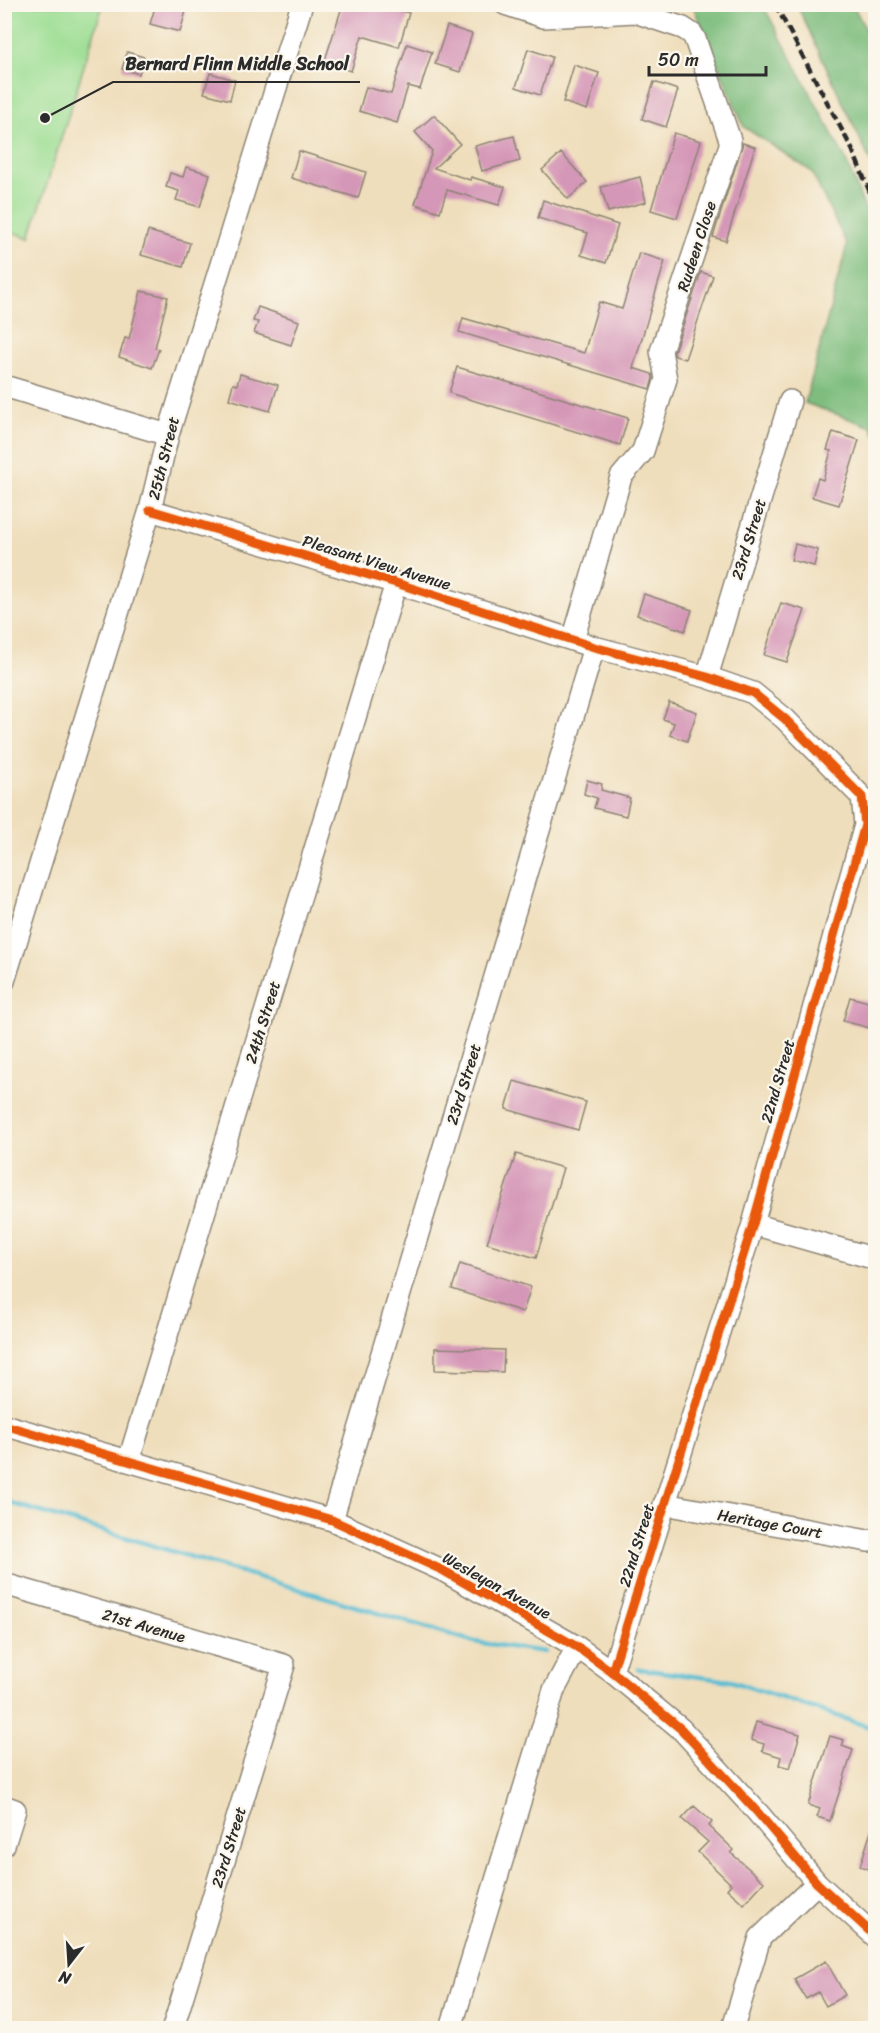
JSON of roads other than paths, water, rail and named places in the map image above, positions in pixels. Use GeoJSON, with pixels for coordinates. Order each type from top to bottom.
{"type":"FeatureCollection","features":[{"type":"Feature","properties":{"kind":"street","name":"25th Street"},"geometry":{"type":"LineString","coordinates":[[4,981],[150,510],[168,435],[302,4]]}},
{"type":"Feature","properties":{"kind":"street","name":"Rudeen Close"},"geometry":{"type":"LineString","coordinates":[[505,4],[544,17],[635,12],[688,31],[695,39],[730,140],[661,351],[666,380],[643,451],[621,477],[573,640]]}},
{"type":"Feature","properties":{"kind":"street"},"geometry":{"type":"LineString","coordinates":[[4,386],[168,435]]}},
{"type":"Feature","properties":{"kind":"street","name":"23rd Street"},"geometry":{"type":"LineString","coordinates":[[706,677],[790,401]]}},
{"type":"Feature","properties":{"kind":"street","name":"Pleasant View Avenue"},"geometry":{"type":"LineString","coordinates":[[150,510],[396,583],[594,647]]}},
{"type":"Feature","properties":{"kind":"street","name":"24th Street"},"geometry":{"type":"LineString","coordinates":[[129,1460],[396,583]]}},
{"type":"Feature","properties":{"kind":"street","name":"23rd Street"},"geometry":{"type":"LineString","coordinates":[[332,1520],[594,647]]}},
{"type":"Feature","properties":{"kind":"street","name":"22nd Street"},"geometry":{"type":"LineString","coordinates":[[594,647],[706,677],[753,693],[785,719],[862,797],[865,825],[753,1224],[612,1672]]}},
{"type":"Feature","properties":{"kind":"street"},"geometry":{"type":"LineString","coordinates":[[753,1224],[876,1259]]}},
{"type":"Feature","properties":{"kind":"street","name":"Wesleyan Avenue"},"geometry":{"type":"LineString","coordinates":[[4,1425],[332,1520],[444,1571],[577,1647],[612,1672],[681,1729],[758,1813],[817,1883],[876,1937]]}},
{"type":"Feature","properties":{"kind":"street","name":"Heritage Court"},"geometry":{"type":"LineString","coordinates":[[664,1503],[868,1541],[876,1539]]}},
{"type":"Feature","properties":{"kind":"street","name":"21st Avenue"},"geometry":{"type":"LineString","coordinates":[[4,1584],[284,1665]]}},
{"type":"Feature","properties":{"kind":"street"},"geometry":{"type":"LineString","coordinates":[[451,2028],[554,1690],[577,1647]]}},
{"type":"Feature","properties":{"kind":"street","name":"23rd Street"},"geometry":{"type":"LineString","coordinates":[[173,2028],[284,1665]]}},
{"type":"Feature","properties":{"kind":"street"},"geometry":{"type":"LineString","coordinates":[[4,1845],[10,1808]]}},
{"type":"Feature","properties":{"kind":"street"},"geometry":{"type":"LineString","coordinates":[[733,2028],[760,1938],[817,1883]]}},
{"type":"Feature","properties":{"kind":"waterway"},"geometry":{"type":"LineString","coordinates":[[4,1501],[475,1642],[545,1652]]}},
{"type":"Feature","properties":{"kind":"waterway"},"geometry":{"type":"LineString","coordinates":[[639,1669],[731,1681],[876,1729]]}},
{"type":"Feature","properties":{"kind":"railway"},"geometry":{"type":"LineString","coordinates":[[775,4],[852,149],[876,207]]}},
{"type":"Feature","properties":{"kind":"railway"},"geometry":{"type":"LineString","coordinates":[[869,4],[876,16]]}},
{"type":"Feature","properties":{"kind":"place","name":"Bernard Flinn Middle School"},"geometry":{"type":"Point","coordinates":[45,118]}}]}
